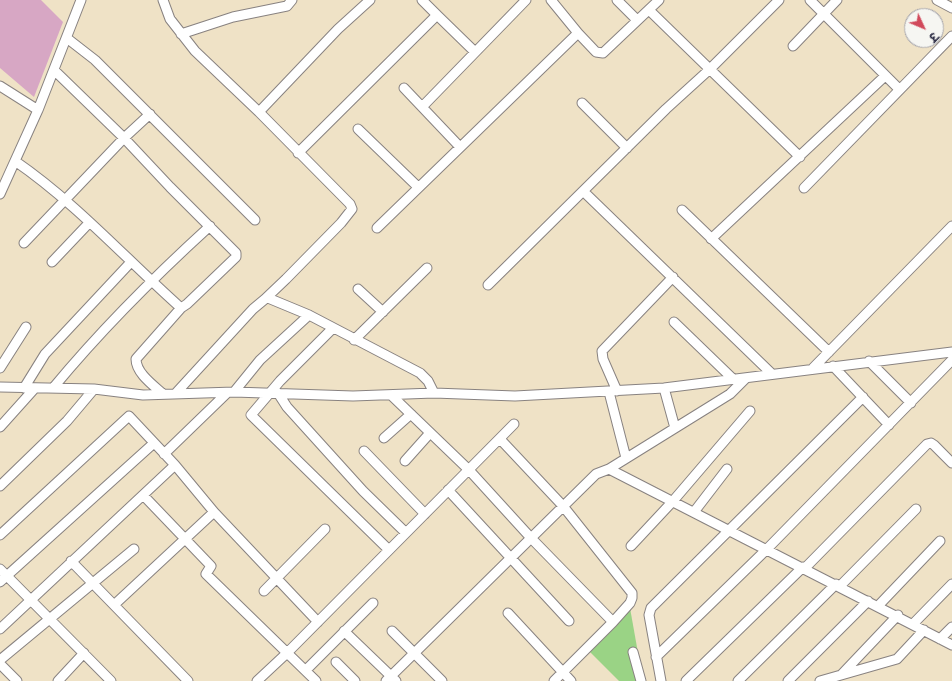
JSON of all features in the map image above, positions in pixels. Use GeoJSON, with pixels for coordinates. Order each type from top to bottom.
{"type":"FeatureCollection","features":[{"type":"Feature","properties":{"kind":"street"},"geometry":{"type":"LineString","coordinates":[[0,194],[55,71],[82,0]]}},
{"type":"Feature","properties":{"kind":"street"},"geometry":{"type":"LineString","coordinates":[[163,0],[170,19],[195,51],[260,112],[298,153],[350,204],[352,209],[341,223],[286,279],[253,309],[176,393]]}},
{"type":"Feature","properties":{"kind":"street"},"geometry":{"type":"LineString","coordinates":[[181,34],[233,17],[287,6],[292,0]]}},
{"type":"Feature","properties":{"kind":"street"},"geometry":{"type":"LineString","coordinates":[[260,112],[338,29],[370,0]]}},
{"type":"Feature","properties":{"kind":"street"},"geometry":{"type":"LineString","coordinates":[[422,0],[475,52]]}},
{"type":"Feature","properties":{"kind":"street"},"geometry":{"type":"LineString","coordinates":[[550,0],[578,33],[600,54],[659,0]]}},
{"type":"Feature","properties":{"kind":"street"},"geometry":{"type":"LineString","coordinates":[[617,0],[637,20]]}},
{"type":"Feature","properties":{"kind":"street"},"geometry":{"type":"LineString","coordinates":[[810,0],[899,89]]}},
{"type":"Feature","properties":{"kind":"street"},"geometry":{"type":"LineString","coordinates":[[793,46],[837,0]]}},
{"type":"Feature","properties":{"kind":"street"},"geometry":{"type":"LineString","coordinates":[[937,0],[952,8]]}},
{"type":"Feature","properties":{"kind":"street"},"geometry":{"type":"LineString","coordinates":[[422,107],[475,52],[520,2]]}},
{"type":"Feature","properties":{"kind":"street"},"geometry":{"type":"LineString","coordinates":[[488,285],[627,148],[710,69],[773,2]]}},
{"type":"Feature","properties":{"kind":"street"},"geometry":{"type":"LineString","coordinates":[[649,10],[800,157]]}},
{"type":"Feature","properties":{"kind":"street"},"geometry":{"type":"LineString","coordinates":[[298,153],[437,15]]}},
{"type":"Feature","properties":{"kind":"street"},"geometry":{"type":"LineString","coordinates":[[377,228],[578,33]]}},
{"type":"Feature","properties":{"kind":"street"},"geometry":{"type":"LineString","coordinates":[[804,188],[952,36]]}},
{"type":"Feature","properties":{"kind":"street"},"geometry":{"type":"LineString","coordinates":[[68,39],[95,60],[255,220]]}},
{"type":"Feature","properties":{"kind":"street"},"geometry":{"type":"LineString","coordinates":[[55,71],[233,248],[236,257],[181,308],[136,359],[136,364],[140,372],[163,394]]}},
{"type":"Feature","properties":{"kind":"street"},"geometry":{"type":"LineString","coordinates":[[711,239],[886,76]]}},
{"type":"Feature","properties":{"kind":"street"},"geometry":{"type":"LineString","coordinates":[[0,86],[38,110]]}},
{"type":"Feature","properties":{"kind":"street"},"geometry":{"type":"LineString","coordinates":[[404,88],[460,147]]}},
{"type":"Feature","properties":{"kind":"street"},"geometry":{"type":"LineString","coordinates":[[582,103],[627,148]]}},
{"type":"Feature","properties":{"kind":"street"},"geometry":{"type":"LineString","coordinates":[[24,243],[124,138],[150,114]]}},
{"type":"Feature","properties":{"kind":"street"},"geometry":{"type":"LineString","coordinates":[[358,129],[418,188]]}},
{"type":"Feature","properties":{"kind":"street"},"geometry":{"type":"LineString","coordinates":[[15,161],[43,180],[66,200],[150,281],[181,308]]}},
{"type":"Feature","properties":{"kind":"street"},"geometry":{"type":"LineString","coordinates":[[583,191],[772,374]]}},
{"type":"Feature","properties":{"kind":"street"},"geometry":{"type":"LineString","coordinates":[[682,210],[829,352]]}},
{"type":"Feature","properties":{"kind":"street"},"geometry":{"type":"LineString","coordinates":[[52,262],[89,223]]}},
{"type":"Feature","properties":{"kind":"street"},"geometry":{"type":"LineString","coordinates":[[53,388],[80,355],[150,281],[210,226]]}},
{"type":"Feature","properties":{"kind":"street"},"geometry":{"type":"LineString","coordinates":[[813,368],[952,226]]}},
{"type":"Feature","properties":{"kind":"street"},"geometry":{"type":"LineString","coordinates":[[24,388],[45,354],[131,262]]}},
{"type":"Feature","properties":{"kind":"street"},"geometry":{"type":"LineString","coordinates":[[354,340],[428,268]]}},
{"type":"Feature","properties":{"kind":"street"},"geometry":{"type":"LineString","coordinates":[[626,458],[613,392],[603,359],[602,350],[673,277]]}},
{"type":"Feature","properties":{"kind":"street"},"geometry":{"type":"LineString","coordinates":[[358,289],[383,312]]}},
{"type":"Feature","properties":{"kind":"street"},"geometry":{"type":"LineString","coordinates":[[264,298],[273,299],[309,315],[424,376],[434,393]]}},
{"type":"Feature","properties":{"kind":"street"},"geometry":{"type":"LineString","coordinates":[[164,454],[230,393],[260,360],[309,315]]}},
{"type":"Feature","properties":{"kind":"street"},"geometry":{"type":"LineString","coordinates":[[674,322],[733,379]]}},
{"type":"Feature","properties":{"kind":"street"},"geometry":{"type":"LineString","coordinates":[[0,368],[26,328]]}},
{"type":"Feature","properties":{"kind":"street"},"geometry":{"type":"LineString","coordinates":[[333,328],[274,393],[251,415],[389,550]]}},
{"type":"Feature","properties":{"kind":"street"},"geometry":{"type":"LineString","coordinates":[[0,387],[94,389],[142,395],[176,393],[391,395],[434,393],[489,396],[613,392],[664,388],[813,368],[952,352]]}},
{"type":"Feature","properties":{"kind":"street"},"geometry":{"type":"LineString","coordinates":[[656,657],[767,549],[952,360]]}},
{"type":"Feature","properties":{"kind":"street"},"geometry":{"type":"LineString","coordinates":[[869,362],[911,403]]}},
{"type":"Feature","properties":{"kind":"street"},"geometry":{"type":"LineString","coordinates":[[833,366],[889,425]]}},
{"type":"Feature","properties":{"kind":"street"},"geometry":{"type":"LineString","coordinates":[[344,631],[391,679],[415,653],[596,474],[609,469],[730,394],[746,378]]}},
{"type":"Feature","properties":{"kind":"street"},"geometry":{"type":"LineString","coordinates":[[0,427],[35,388]]}},
{"type":"Feature","properties":{"kind":"street"},"geometry":{"type":"LineString","coordinates":[[664,388],[675,428]]}},
{"type":"Feature","properties":{"kind":"street"},"geometry":{"type":"LineString","coordinates":[[0,486],[67,421],[94,389]]}},
{"type":"Feature","properties":{"kind":"street"},"geometry":{"type":"LineString","coordinates":[[274,393],[363,491],[406,533]]}},
{"type":"Feature","properties":{"kind":"street"},"geometry":{"type":"LineString","coordinates":[[391,395],[468,470],[531,538],[613,622]]}},
{"type":"Feature","properties":{"kind":"street"},"geometry":{"type":"LineString","coordinates":[[661,681],[649,615],[651,608],[863,397]]}},
{"type":"Feature","properties":{"kind":"street"},"geometry":{"type":"LineString","coordinates":[[631,546],[673,501],[750,411]]}},
{"type":"Feature","properties":{"kind":"street"},"geometry":{"type":"LineString","coordinates":[[384,438],[411,414]]}},
{"type":"Feature","properties":{"kind":"street"},"geometry":{"type":"LineString","coordinates":[[0,535],[129,416],[175,465],[214,512],[277,576],[318,622]]}},
{"type":"Feature","properties":{"kind":"street"},"geometry":{"type":"LineString","coordinates":[[257,681],[318,622],[514,424]]}},
{"type":"Feature","properties":{"kind":"street"},"geometry":{"type":"LineString","coordinates":[[404,461],[430,433]]}},
{"type":"Feature","properties":{"kind":"street"},"geometry":{"type":"LineString","coordinates":[[500,438],[563,506],[632,593],[630,603],[554,681]]}},
{"type":"Feature","properties":{"kind":"street"},"geometry":{"type":"LineString","coordinates":[[3,579],[154,443]]}},
{"type":"Feature","properties":{"kind":"street"},"geometry":{"type":"LineString","coordinates":[[686,681],[804,568],[927,444],[931,443],[934,445],[952,463]]}},
{"type":"Feature","properties":{"kind":"street"},"geometry":{"type":"LineString","coordinates":[[364,451],[425,514]]}},
{"type":"Feature","properties":{"kind":"street"},"geometry":{"type":"LineString","coordinates":[[0,629],[175,465]]}},
{"type":"Feature","properties":{"kind":"street"},"geometry":{"type":"LineString","coordinates":[[609,469],[838,585],[952,645]]}},
{"type":"Feature","properties":{"kind":"street"},"geometry":{"type":"LineString","coordinates":[[694,512],[727,469]]}},
{"type":"Feature","properties":{"kind":"street"},"geometry":{"type":"LineString","coordinates":[[448,490],[569,622]]}},
{"type":"Feature","properties":{"kind":"street"},"geometry":{"type":"LineString","coordinates":[[143,495],[211,566],[206,574],[316,681]]}},
{"type":"Feature","properties":{"kind":"street"},"geometry":{"type":"LineString","coordinates":[[738,681],[916,509]]}},
{"type":"Feature","properties":{"kind":"street"},"geometry":{"type":"LineString","coordinates":[[114,606],[214,512]]}},
{"type":"Feature","properties":{"kind":"street"},"geometry":{"type":"LineString","coordinates":[[264,590],[325,529]]}},
{"type":"Feature","properties":{"kind":"street"},"geometry":{"type":"LineString","coordinates":[[878,606],[940,541]]}},
{"type":"Feature","properties":{"kind":"street"},"geometry":{"type":"LineString","coordinates":[[0,660],[134,549]]}},
{"type":"Feature","properties":{"kind":"street"},"geometry":{"type":"LineString","coordinates":[[71,561],[188,681]]}},
{"type":"Feature","properties":{"kind":"street"},"geometry":{"type":"LineString","coordinates":[[0,569],[3,579],[31,600],[111,681]]}},
{"type":"Feature","properties":{"kind":"street"},"geometry":{"type":"LineString","coordinates":[[913,624],[952,584]]}},
{"type":"Feature","properties":{"kind":"street"},"geometry":{"type":"LineString","coordinates":[[788,681],[868,601]]}},
{"type":"Feature","properties":{"kind":"street"},"geometry":{"type":"LineString","coordinates":[[306,670],[373,603]]}},
{"type":"Feature","properties":{"kind":"street"},"geometry":{"type":"LineString","coordinates":[[508,613],[571,681]]}},
{"type":"Feature","properties":{"kind":"street"},"geometry":{"type":"LineString","coordinates":[[841,675],[898,616]]}},
{"type":"Feature","properties":{"kind":"street"},"geometry":{"type":"LineString","coordinates":[[940,638],[952,627]]}},
{"type":"Feature","properties":{"kind":"street"},"geometry":{"type":"LineString","coordinates":[[820,681],[897,659],[924,630]]}},
{"type":"Feature","properties":{"kind":"street"},"geometry":{"type":"LineString","coordinates":[[392,631],[442,681]]}},
{"type":"Feature","properties":{"kind":"street"},"geometry":{"type":"LineString","coordinates":[[633,652],[641,681]]}},
{"type":"Feature","properties":{"kind":"street"},"geometry":{"type":"LineString","coordinates":[[58,681],[84,653]]}},
{"type":"Feature","properties":{"kind":"street"},"geometry":{"type":"LineString","coordinates":[[336,662],[356,681]]}},
{"type":"Feature","properties":{"kind":"street"},"geometry":{"type":"LineString","coordinates":[[0,664],[17,681]]}},
{"type":"Feature","properties":{"kind":"green space"},"geometry":{"type":"Polygon","coordinates":[[[630,608],[643,681],[619,681],[586,648],[630,608]]]}},
{"type":"Feature","properties":{"kind":"building"},"geometry":{"type":"Polygon","coordinates":[[[0,0],[41,0],[63,22],[34,97],[0,68],[0,0]]]}}]}
